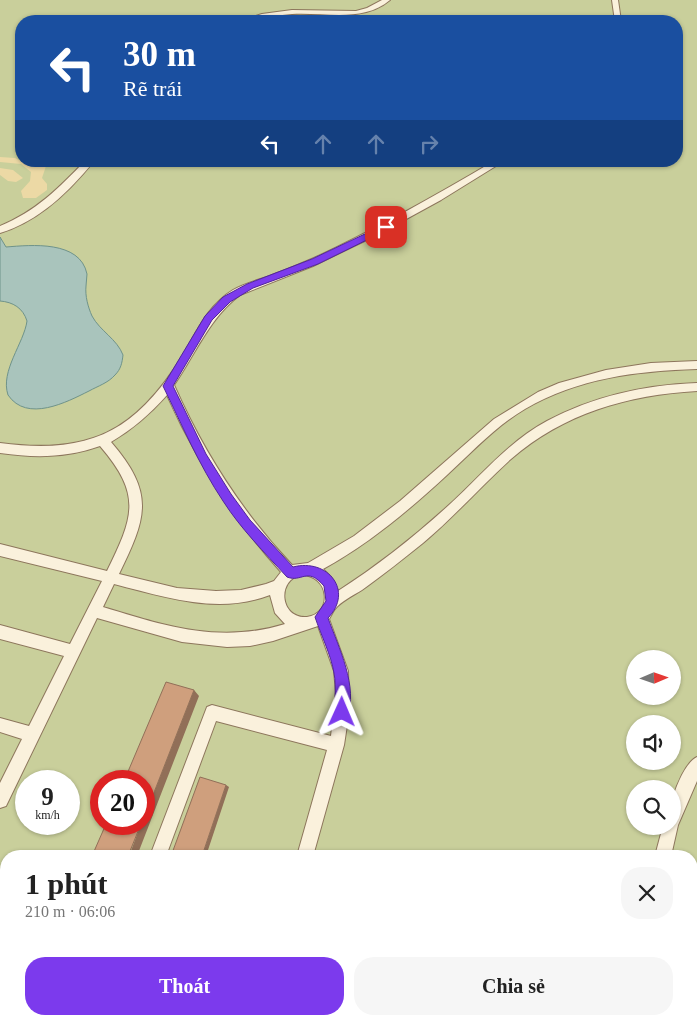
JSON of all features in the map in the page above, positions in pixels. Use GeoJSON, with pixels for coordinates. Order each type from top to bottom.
{"type":"FeatureCollection","features":[{"type":"Feature","properties":{"kind":"lane"},"geometry":{"type":"LineString","coordinates":[[270,15],[292,12],[356,13],[368,10],[387,0]]}},
{"type":"Feature","properties":{"kind":"lane"},"geometry":{"type":"LineString","coordinates":[[616,0],[617,15]]}},
{"type":"Feature","properties":{"kind":"lane"},"geometry":{"type":"LineString","coordinates":[[1,230],[30,216],[51,202],[85,167]]}},
{"type":"Feature","properties":{"kind":"lane"},"geometry":{"type":"LineString","coordinates":[[0,448],[16,451],[54,453],[70,451],[103,441],[128,426],[168,386],[180,369],[208,318],[237,292],[315,262],[370,236],[490,167]]}},
{"type":"Feature","properties":{"kind":"lane"},"geometry":{"type":"LineString","coordinates":[[0,550],[177,594],[216,599],[236,598],[256,593],[279,585],[291,573],[308,570],[341,552],[421,491],[478,439],[514,411],[535,399],[566,385],[617,372],[697,364]]}},
{"type":"Feature","properties":{"kind":"lane"},"geometry":{"type":"LineString","coordinates":[[168,386],[194,442],[227,497],[257,536],[291,573]]}},
{"type":"Feature","properties":{"kind":"lane"},"geometry":{"type":"LineString","coordinates":[[94,612],[187,638],[238,641],[259,639],[312,621],[321,617],[330,604],[419,538],[478,486],[507,456],[545,428],[586,407],[608,399],[656,389],[697,387]]}},
{"type":"Feature","properties":{"kind":"lane"},"geometry":{"type":"LineString","coordinates":[[0,800],[94,612],[135,525],[137,508],[133,480],[127,469],[103,441]]}},
{"type":"Feature","properties":{"kind":"lane"},"geometry":{"type":"LineString","coordinates":[[308,570],[323,576],[329,583],[332,592],[330,604]]}},
{"type":"Feature","properties":{"kind":"lane"},"geometry":{"type":"LineString","coordinates":[[279,585],[275,600],[278,609],[292,621],[302,623]]}},
{"type":"Feature","properties":{"kind":"lane"},"geometry":{"type":"LineString","coordinates":[[307,850],[336,745],[342,712],[341,672],[321,617]]}},
{"type":"Feature","properties":{"kind":"lane"},"geometry":{"type":"LineString","coordinates":[[0,632],[73,652]]}},
{"type":"Feature","properties":{"kind":"lane"},"geometry":{"type":"LineString","coordinates":[[160,850],[212,712],[336,745]]}},
{"type":"Feature","properties":{"kind":"lane"},"geometry":{"type":"LineString","coordinates":[[0,725],[32,734]]}},
{"type":"Feature","properties":{"kind":"lane"},"geometry":{"type":"LineString","coordinates":[[681,801],[697,765]]}},
{"type":"Feature","properties":{"kind":"lane"},"geometry":{"type":"LineString","coordinates":[[665,850],[669,835]]}},
{"type":"Feature","properties":{"kind":"green space"},"geometry":{"type":"Polygon","coordinates":[[[0,0],[697,0],[697,850],[0,850],[0,0]]]}},
{"type":"Feature","properties":{"kind":"sand"},"geometry":{"type":"Polygon","coordinates":[[[0,157],[15,158],[15,163],[0,162],[0,157]]]}},
{"type":"Feature","properties":{"kind":"sand"},"geometry":{"type":"Polygon","coordinates":[[[25,167],[46,167],[42,178],[47,184],[47,190],[36,198],[23,198],[21,191],[30,181],[31,172],[25,167]]]}},
{"type":"Feature","properties":{"kind":"sand"},"geometry":{"type":"Polygon","coordinates":[[[0,168],[13,170],[23,178],[16,182],[8,181],[0,175],[0,168]]]}},
{"type":"Feature","properties":{"kind":"water"},"geometry":{"type":"Polygon","coordinates":[[[0,237],[6,247],[53,247],[75,255],[83,263],[87,274],[86,298],[92,316],[117,344],[123,355],[119,370],[109,380],[70,400],[47,408],[26,408],[16,403],[8,395],[6,386],[7,376],[27,321],[17,306],[0,301],[0,237]]]}},
{"type":"Feature","properties":{"kind":"building"},"geometry":{"type":"Polygon","coordinates":[[[166,682],[194,690],[155,790],[155,770],[129,770],[166,682]]]}},
{"type":"Feature","properties":{"kind":"building"},"geometry":{"type":"Polygon","coordinates":[[[200,777],[226,785],[204,850],[173,850],[200,777]]]}},
{"type":"Feature","properties":{"kind":"building"},"geometry":{"type":"Polygon","coordinates":[[[101,835],[137,835],[130,850],[95,850],[101,835]]]}},
{"type":"Feature","properties":{"kind":"route"},"geometry":{"type":"LineString","coordinates":[[342,712],[341,672],[321,617],[328,610],[332,601],[329,583],[315,571],[305,570],[291,573],[246,524],[210,472],[168,386],[180,369],[208,318],[226,300],[250,286],[315,262],[386,227]]}}]}
